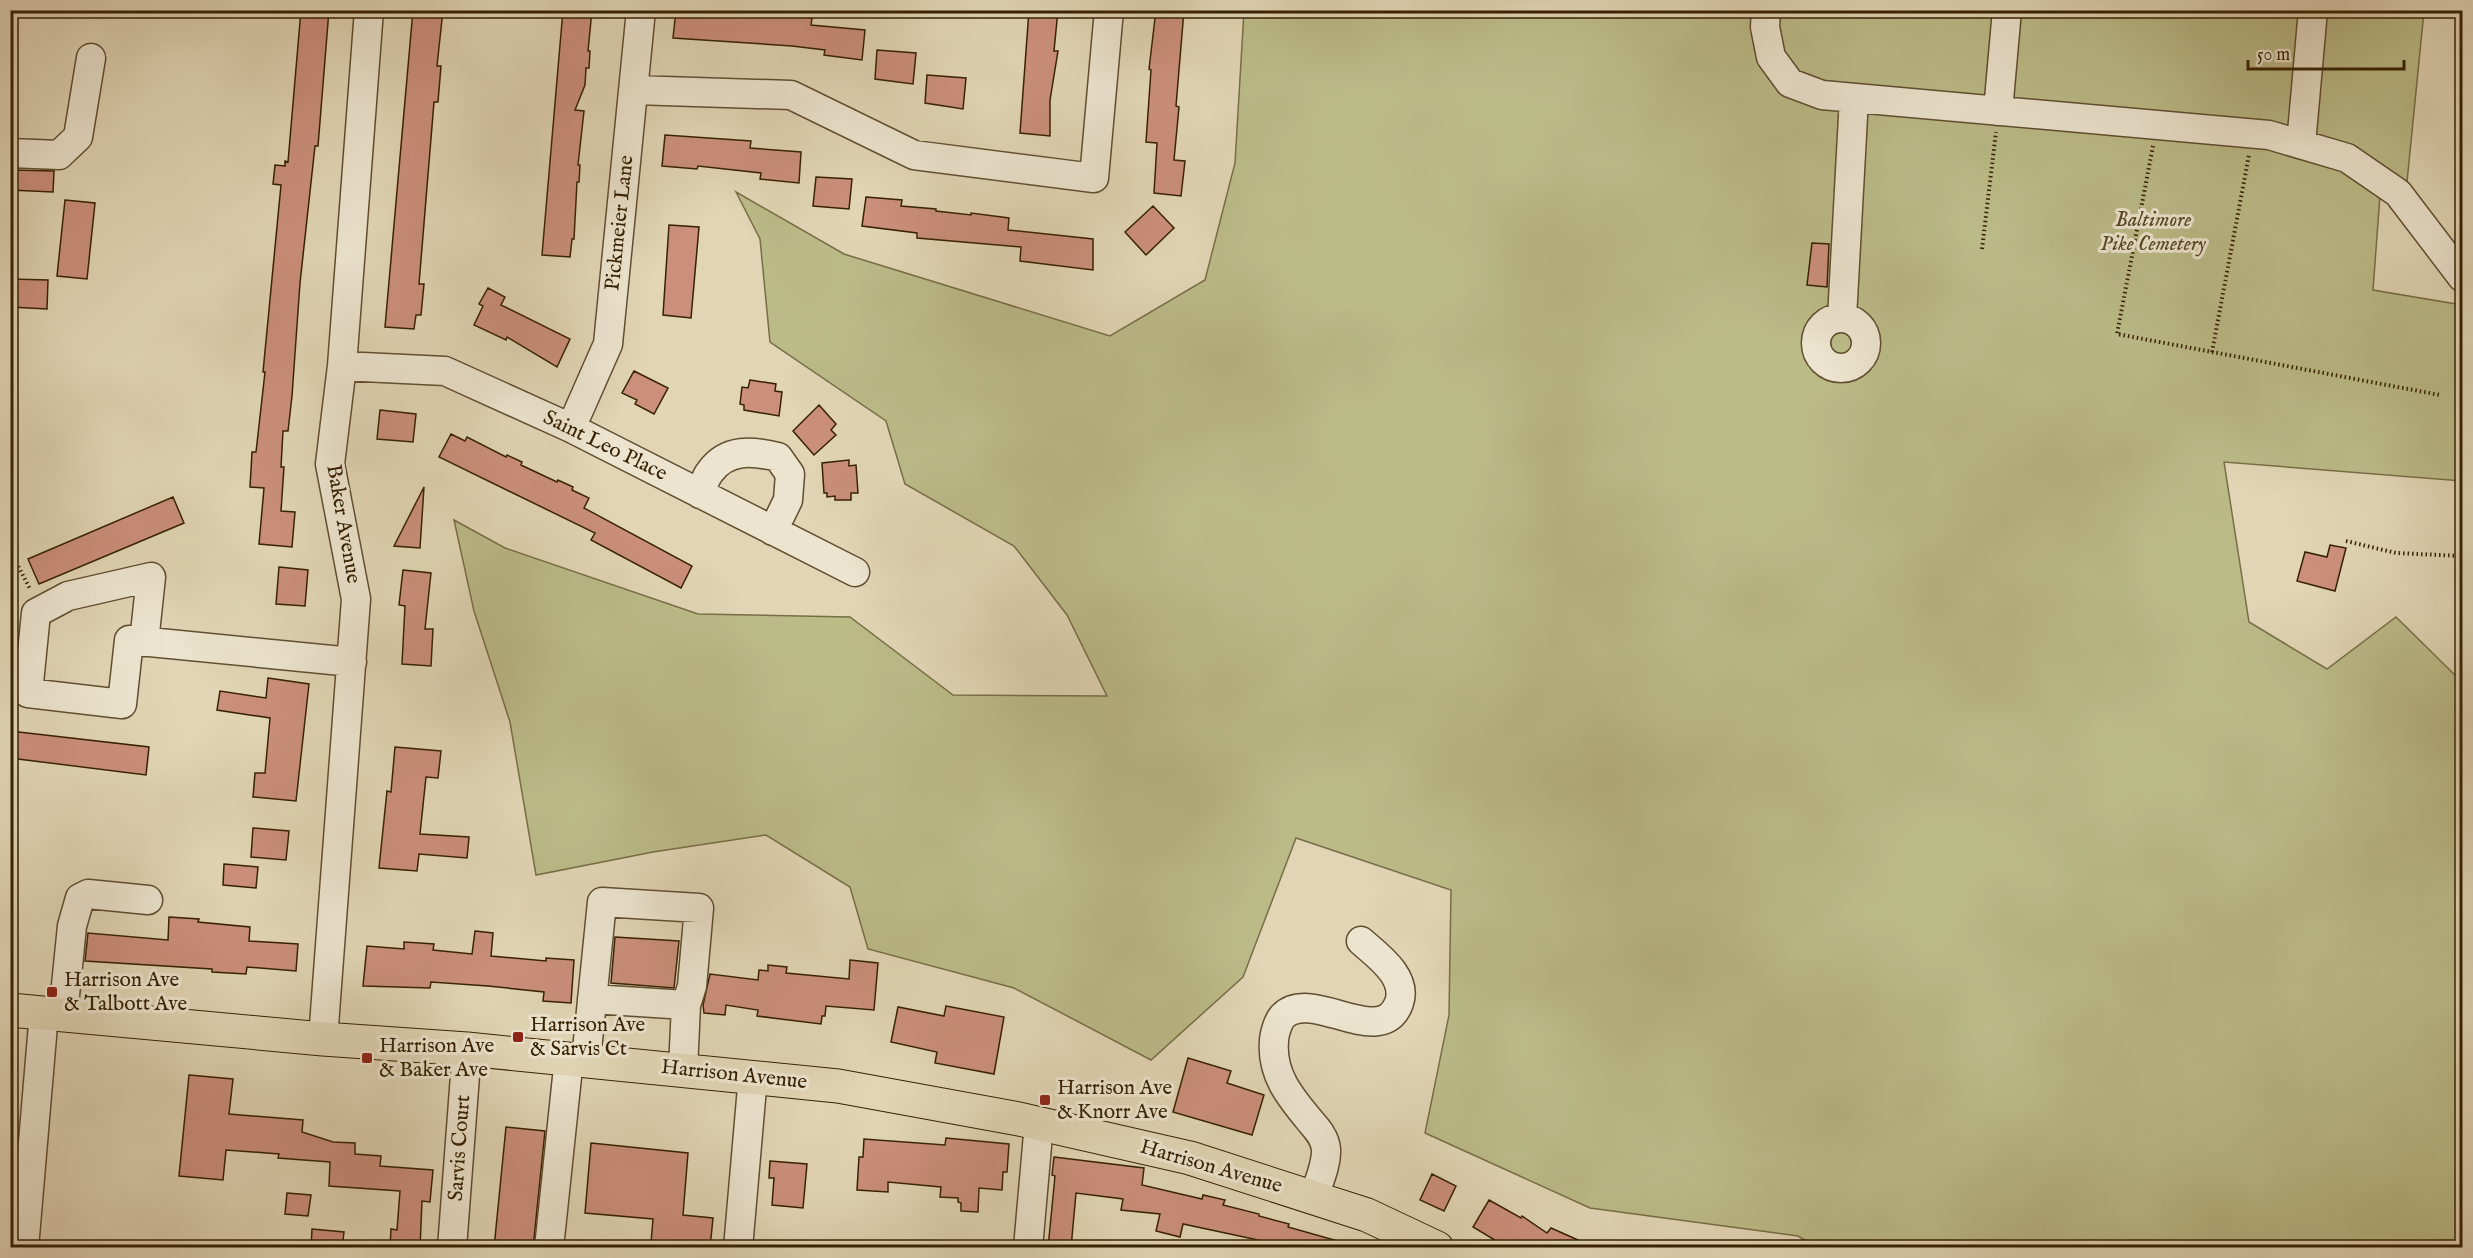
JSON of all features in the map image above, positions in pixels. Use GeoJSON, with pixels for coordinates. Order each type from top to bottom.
{"type":"FeatureCollection","features":[{"type":"Feature","properties":{"kind":"main road","name":"Harrison Avenue"},"geometry":{"type":"LineString","coordinates":[[10,1010],[323,1039],[578,1059],[838,1086],[1039,1123],[1190,1158],[1367,1215],[1437,1248]]}},
{"type":"Feature","properties":{"kind":"street","name":"Baker Avenue"},"geometry":{"type":"LineString","coordinates":[[323,1039],[356,599],[330,464],[342,366],[369,10]]}},
{"type":"Feature","properties":{"kind":"street","name":"Pickmeier Lane"},"geometry":{"type":"LineString","coordinates":[[571,428],[608,344],[641,10]]}},
{"type":"Feature","properties":{"kind":"street"},"geometry":{"type":"LineString","coordinates":[[634,90],[791,96],[914,155],[1094,178],[1109,10]]}},
{"type":"Feature","properties":{"kind":"street"},"geometry":{"type":"LineString","coordinates":[[1767,10],[1765,27],[1771,57],[1790,83],[1822,95],[2269,135],[2347,158],[2398,193],[2463,277]]}},
{"type":"Feature","properties":{"kind":"street"},"geometry":{"type":"LineString","coordinates":[[1998,111],[2007,10]]}},
{"type":"Feature","properties":{"kind":"street"},"geometry":{"type":"LineString","coordinates":[[2301,144],[2313,10]]}},
{"type":"Feature","properties":{"kind":"street"},"geometry":{"type":"LineString","coordinates":[[10,153],[59,155],[78,137],[91,58]]}},
{"type":"Feature","properties":{"kind":"street"},"geometry":{"type":"LineString","coordinates":[[1842,318],[1854,98]]}},
{"type":"Feature","properties":{"kind":"street","name":"Saint Leo Place"},"geometry":{"type":"LineString","coordinates":[[342,366],[445,371],[571,428],[855,572]]}},
{"type":"Feature","properties":{"kind":"street"},"geometry":{"type":"LineString","coordinates":[[700,494],[710,471],[729,456],[755,451],[778,457],[790,474],[788,500],[773,531]]}},
{"type":"Feature","properties":{"kind":"street"},"geometry":{"type":"LineString","coordinates":[[144,642],[151,577],[68,596],[36,612],[28,693],[122,704],[129,640],[144,642],[352,662]]}},
{"type":"Feature","properties":{"kind":"street"},"geometry":{"type":"LineString","coordinates":[[24,1248],[53,1014],[80,898],[88,894],[148,900]]}},
{"type":"Feature","properties":{"kind":"street"},"geometry":{"type":"LineString","coordinates":[[549,1248],[578,1059],[592,999],[602,902],[699,908],[692,986],[686,1005],[683,1069]]}},
{"type":"Feature","properties":{"kind":"street"},"geometry":{"type":"LineString","coordinates":[[1314,1197],[1326,1161],[1326,1148],[1322,1136],[1284,1088],[1273,1050],[1274,1036],[1282,1017],[1297,1008],[1313,1009],[1365,1022],[1385,1020],[1395,1012],[1400,1000],[1399,982],[1386,964],[1361,941]]}},
{"type":"Feature","properties":{"kind":"street"},"geometry":{"type":"LineString","coordinates":[[592,999],[686,1005]]}},
{"type":"Feature","properties":{"kind":"street","name":"Sarvis Court"},"geometry":{"type":"LineString","coordinates":[[452,1248],[467,1049]]}},
{"type":"Feature","properties":{"kind":"street"},"geometry":{"type":"LineString","coordinates":[[738,1248],[753,1076]]}},
{"type":"Feature","properties":{"kind":"street"},"geometry":{"type":"LineString","coordinates":[[1028,1248],[1039,1123]]}},
{"type":"Feature","properties":{"kind":"path"},"geometry":{"type":"LineString","coordinates":[[1982,249],[1998,111]]}},
{"type":"Feature","properties":{"kind":"path"},"geometry":{"type":"LineString","coordinates":[[2158,125],[2117,334],[2440,394]]}},
{"type":"Feature","properties":{"kind":"path"},"geometry":{"type":"LineString","coordinates":[[2212,352],[2253,134]]}},
{"type":"Feature","properties":{"kind":"path"},"geometry":{"type":"LineString","coordinates":[[2346,542],[2396,553],[2463,556]]}},
{"type":"Feature","properties":{"kind":"path"},"geometry":{"type":"LineString","coordinates":[[10,557],[14,558],[31,589]]}},
{"type":"Feature","properties":{"kind":"green space","name":"Baltimore Pike Cemetery"},"geometry":{"type":"Polygon","coordinates":[[[1244,11],[2424,11],[2405,202],[2381,182],[2373,290],[2462,305],[2462,481],[2224,462],[2249,622],[2327,669],[2396,617],[2462,682],[2462,1247],[1818,1248],[1798,1236],[1590,1208],[1425,1133],[1449,1015],[1451,890],[1296,838],[1243,977],[1151,1060],[1014,988],[868,949],[850,887],[766,835],[653,852],[536,875],[510,722],[474,611],[454,520],[505,548],[698,614],[850,617],[953,695],[1107,696],[1067,615],[1014,546],[905,484],[886,421],[770,342],[760,239],[736,192],[844,254],[1110,336],[1205,280],[1235,163],[1244,11]]]}},
{"type":"Feature","properties":{"kind":"building"},"geometry":{"type":"Polygon","coordinates":[[[301,10],[329,10],[318,146],[315,146],[300,283],[292,396],[288,431],[283,431],[281,467],[284,467],[281,511],[295,512],[292,547],[259,544],[264,488],[250,487],[252,452],[256,452],[265,372],[263,372],[281,185],[273,184],[275,165],[285,166],[285,161],[288,162],[301,10]]]}},
{"type":"Feature","properties":{"kind":"building"},"geometry":{"type":"Polygon","coordinates":[[[413,10],[443,10],[437,66],[441,66],[438,102],[434,102],[419,284],[424,284],[421,315],[416,315],[414,329],[385,327],[413,10]]]}},
{"type":"Feature","properties":{"kind":"building"},"geometry":{"type":"Polygon","coordinates":[[[563,10],[592,10],[588,51],[590,51],[589,68],[586,68],[585,85],[575,110],[584,111],[574,239],[572,239],[570,257],[542,255],[563,10]]]}},
{"type":"Feature","properties":{"kind":"building"},"geometry":{"type":"Polygon","coordinates":[[[676,10],[720,10],[812,18],[811,25],[865,30],[862,60],[824,55],[825,50],[792,46],[673,38],[676,10]]]}},
{"type":"Feature","properties":{"kind":"building"},"geometry":{"type":"Polygon","coordinates":[[[1029,10],[1058,10],[1054,51],[1058,51],[1050,100],[1050,136],[1020,133],[1029,10]]]}},
{"type":"Feature","properties":{"kind":"building"},"geometry":{"type":"Polygon","coordinates":[[[1156,10],[1184,10],[1174,160],[1185,161],[1181,196],[1154,193],[1157,143],[1146,142],[1151,70],[1149,69],[1156,10]]]}},
{"type":"Feature","properties":{"kind":"building"},"geometry":{"type":"Polygon","coordinates":[[[877,50],[916,53],[913,84],[875,79],[877,50]]]}},
{"type":"Feature","properties":{"kind":"building"},"geometry":{"type":"Polygon","coordinates":[[[927,75],[966,78],[963,109],[925,103],[927,75]]]}},
{"type":"Feature","properties":{"kind":"building"},"geometry":{"type":"Polygon","coordinates":[[[665,135],[751,141],[750,148],[801,152],[799,183],[760,179],[761,173],[698,166],[697,169],[662,166],[665,135]]]}},
{"type":"Feature","properties":{"kind":"building"},"geometry":{"type":"Polygon","coordinates":[[[10,170],[54,171],[53,192],[10,190],[10,170]]]}},
{"type":"Feature","properties":{"kind":"building"},"geometry":{"type":"Polygon","coordinates":[[[816,177],[852,179],[849,209],[813,206],[816,177]]]}},
{"type":"Feature","properties":{"kind":"building"},"geometry":{"type":"Polygon","coordinates":[[[866,197],[902,200],[901,206],[1009,218],[1008,230],[1093,239],[1093,270],[1020,261],[1021,247],[917,238],[917,233],[862,226],[866,197]]]}},
{"type":"Feature","properties":{"kind":"building"},"geometry":{"type":"Polygon","coordinates":[[[65,200],[95,203],[87,279],[57,276],[65,200]]]}},
{"type":"Feature","properties":{"kind":"building"},"geometry":{"type":"Polygon","coordinates":[[[1153,206],[1174,228],[1146,255],[1125,232],[1153,206]]]}},
{"type":"Feature","properties":{"kind":"building"},"geometry":{"type":"Polygon","coordinates":[[[669,225],[699,227],[691,318],[663,315],[669,225]]]}},
{"type":"Feature","properties":{"kind":"building"},"geometry":{"type":"Polygon","coordinates":[[[1812,243],[1829,244],[1827,287],[1807,285],[1812,243]]]}},
{"type":"Feature","properties":{"kind":"building"},"geometry":{"type":"Polygon","coordinates":[[[10,279],[48,280],[47,309],[10,307],[10,279]]]}},
{"type":"Feature","properties":{"kind":"building"},"geometry":{"type":"Polygon","coordinates":[[[488,288],[505,297],[501,305],[570,339],[557,367],[507,337],[506,340],[474,325],[483,306],[479,304],[488,288]]]}},
{"type":"Feature","properties":{"kind":"building"},"geometry":{"type":"Polygon","coordinates":[[[634,371],[668,388],[654,414],[635,404],[637,400],[622,393],[634,371]]]}},
{"type":"Feature","properties":{"kind":"building"},"geometry":{"type":"Polygon","coordinates":[[[750,380],[776,384],[775,391],[782,392],[779,416],[744,410],[744,405],[740,404],[742,387],[748,388],[750,380]]]}},
{"type":"Feature","properties":{"kind":"building"},"geometry":{"type":"Polygon","coordinates":[[[819,405],[836,424],[831,430],[836,435],[814,455],[793,431],[819,405]]]}},
{"type":"Feature","properties":{"kind":"building"},"geometry":{"type":"Polygon","coordinates":[[[380,410],[416,414],[413,442],[377,439],[380,410]]]}},
{"type":"Feature","properties":{"kind":"building"},"geometry":{"type":"Polygon","coordinates":[[[451,434],[465,441],[467,437],[506,457],[507,455],[522,462],[521,465],[557,482],[558,480],[573,487],[572,490],[589,498],[584,508],[692,566],[681,588],[591,540],[595,533],[439,457],[451,434]]]}},
{"type":"Feature","properties":{"kind":"building"},"geometry":{"type":"Polygon","coordinates":[[[849,460],[849,466],[856,465],[858,493],[851,493],[851,500],[835,500],[835,496],[827,497],[827,493],[824,493],[822,463],[849,460]]]}},
{"type":"Feature","properties":{"kind":"building"},"geometry":{"type":"Polygon","coordinates":[[[424,487],[420,548],[394,546],[424,487]]]}},
{"type":"Feature","properties":{"kind":"building"},"geometry":{"type":"Polygon","coordinates":[[[173,497],[184,523],[39,584],[28,559],[173,497]]]}},
{"type":"Feature","properties":{"kind":"building"},"geometry":{"type":"Polygon","coordinates":[[[2330,545],[2346,548],[2335,591],[2297,581],[2305,552],[2327,557],[2330,545]]]}},
{"type":"Feature","properties":{"kind":"building"},"geometry":{"type":"Polygon","coordinates":[[[279,567],[308,570],[305,606],[276,604],[279,567]]]}},
{"type":"Feature","properties":{"kind":"building"},"geometry":{"type":"Polygon","coordinates":[[[403,570],[431,573],[425,629],[433,629],[431,666],[402,664],[405,606],[399,605],[403,570]]]}},
{"type":"Feature","properties":{"kind":"building"},"geometry":{"type":"Polygon","coordinates":[[[268,678],[309,684],[296,801],[253,797],[255,773],[265,773],[270,718],[217,710],[220,691],[266,698],[268,678]]]}},
{"type":"Feature","properties":{"kind":"building"},"geometry":{"type":"Polygon","coordinates":[[[10,731],[149,747],[146,775],[10,758],[10,731]]]}},
{"type":"Feature","properties":{"kind":"building"},"geometry":{"type":"Polygon","coordinates":[[[395,747],[441,751],[438,778],[426,777],[420,834],[469,837],[467,858],[419,854],[417,871],[379,868],[387,791],[391,792],[395,747]]]}},
{"type":"Feature","properties":{"kind":"building"},"geometry":{"type":"Polygon","coordinates":[[[253,828],[289,831],[286,860],[251,857],[253,828]]]}},
{"type":"Feature","properties":{"kind":"building"},"geometry":{"type":"Polygon","coordinates":[[[224,864],[258,867],[256,888],[223,885],[224,864]]]}},
{"type":"Feature","properties":{"kind":"building"},"geometry":{"type":"Polygon","coordinates":[[[169,917],[250,927],[249,941],[298,944],[296,971],[247,967],[246,974],[212,972],[212,969],[85,961],[88,933],[168,940],[169,917]]]}},
{"type":"Feature","properties":{"kind":"building"},"geometry":{"type":"Polygon","coordinates":[[[475,931],[493,933],[491,956],[546,961],[546,958],[574,960],[571,1003],[543,1001],[544,992],[488,986],[431,982],[430,988],[363,986],[367,946],[404,949],[404,942],[434,944],[433,950],[472,954],[475,931]]]}},
{"type":"Feature","properties":{"kind":"building"},"geometry":{"type":"Polygon","coordinates":[[[615,937],[679,941],[674,988],[611,983],[615,937]]]}},
{"type":"Feature","properties":{"kind":"building"},"geometry":{"type":"Polygon","coordinates":[[[850,960],[878,963],[874,1010],[826,1006],[821,1024],[757,1016],[758,1010],[726,1005],[725,1015],[704,1013],[703,1005],[710,974],[758,980],[759,970],[768,971],[768,965],[787,967],[786,973],[849,979],[850,960]]]}},
{"type":"Feature","properties":{"kind":"building"},"geometry":{"type":"Polygon","coordinates":[[[946,1006],[1004,1017],[994,1074],[935,1063],[937,1052],[891,1042],[898,1007],[944,1016],[946,1006]]]}},
{"type":"Feature","properties":{"kind":"building"},"geometry":{"type":"Polygon","coordinates":[[[1188,1058],[1231,1071],[1227,1083],[1264,1095],[1252,1135],[1173,1112],[1188,1058]]]}},
{"type":"Feature","properties":{"kind":"building"},"geometry":{"type":"Polygon","coordinates":[[[189,1075],[233,1079],[229,1114],[303,1120],[302,1132],[333,1142],[355,1143],[355,1154],[381,1156],[380,1166],[433,1170],[430,1202],[422,1201],[420,1248],[390,1248],[391,1229],[397,1230],[400,1191],[329,1186],[330,1162],[278,1158],[279,1154],[226,1150],[223,1180],[179,1176],[189,1075]]]}},
{"type":"Feature","properties":{"kind":"building"},"geometry":{"type":"Polygon","coordinates":[[[506,1127],[545,1131],[533,1248],[494,1248],[506,1127]]]}},
{"type":"Feature","properties":{"kind":"building"},"geometry":{"type":"Polygon","coordinates":[[[946,1138],[1009,1144],[1007,1172],[1003,1172],[1002,1190],[979,1188],[978,1212],[961,1211],[958,1198],[940,1197],[941,1187],[888,1182],[888,1192],[857,1190],[859,1157],[863,1157],[864,1139],[945,1145],[946,1138]]]}},
{"type":"Feature","properties":{"kind":"building"},"geometry":{"type":"Polygon","coordinates":[[[591,1143],[688,1153],[683,1215],[713,1218],[710,1248],[651,1243],[653,1219],[585,1213],[591,1143]]]}},
{"type":"Feature","properties":{"kind":"building"},"geometry":{"type":"Polygon","coordinates":[[[1054,1157],[1144,1168],[1142,1185],[1202,1199],[1203,1195],[1225,1200],[1223,1205],[1259,1214],[1259,1216],[1289,1224],[1288,1227],[1345,1243],[1344,1248],[1295,1248],[1183,1224],[1180,1237],[1156,1231],[1160,1214],[1121,1210],[1123,1199],[1076,1193],[1071,1248],[1048,1248],[1055,1176],[1052,1175],[1054,1157]]]}},
{"type":"Feature","properties":{"kind":"building"},"geometry":{"type":"Polygon","coordinates":[[[770,1161],[807,1164],[803,1208],[772,1205],[774,1178],[769,1178],[770,1161]]]}},
{"type":"Feature","properties":{"kind":"building"},"geometry":{"type":"Polygon","coordinates":[[[1432,1174],[1456,1186],[1444,1211],[1420,1200],[1432,1174]]]}},
{"type":"Feature","properties":{"kind":"building"},"geometry":{"type":"Polygon","coordinates":[[[287,1193],[311,1195],[308,1216],[285,1214],[287,1193]]]}},
{"type":"Feature","properties":{"kind":"building"},"geometry":{"type":"Polygon","coordinates":[[[1489,1200],[1521,1218],[1522,1216],[1547,1233],[1551,1228],[1596,1248],[1508,1248],[1473,1227],[1489,1200]]]}},
{"type":"Feature","properties":{"kind":"building"},"geometry":{"type":"Polygon","coordinates":[[[312,1229],[344,1232],[342,1248],[311,1248],[312,1229]]]}},
{"type":"Feature","properties":{"kind":"place","name":"Harrison Ave & Talbott Ave"},"geometry":{"type":"Point","coordinates":[52,992]}},
{"type":"Feature","properties":{"kind":"place","name":"Harrison Ave & Sarvis Ct"},"geometry":{"type":"Point","coordinates":[518,1037]}},
{"type":"Feature","properties":{"kind":"place","name":"Harrison Ave & Baker Ave"},"geometry":{"type":"Point","coordinates":[367,1058]}},
{"type":"Feature","properties":{"kind":"place","name":"Harrison Ave & Knorr Ave"},"geometry":{"type":"Point","coordinates":[1045,1100]}}]}
